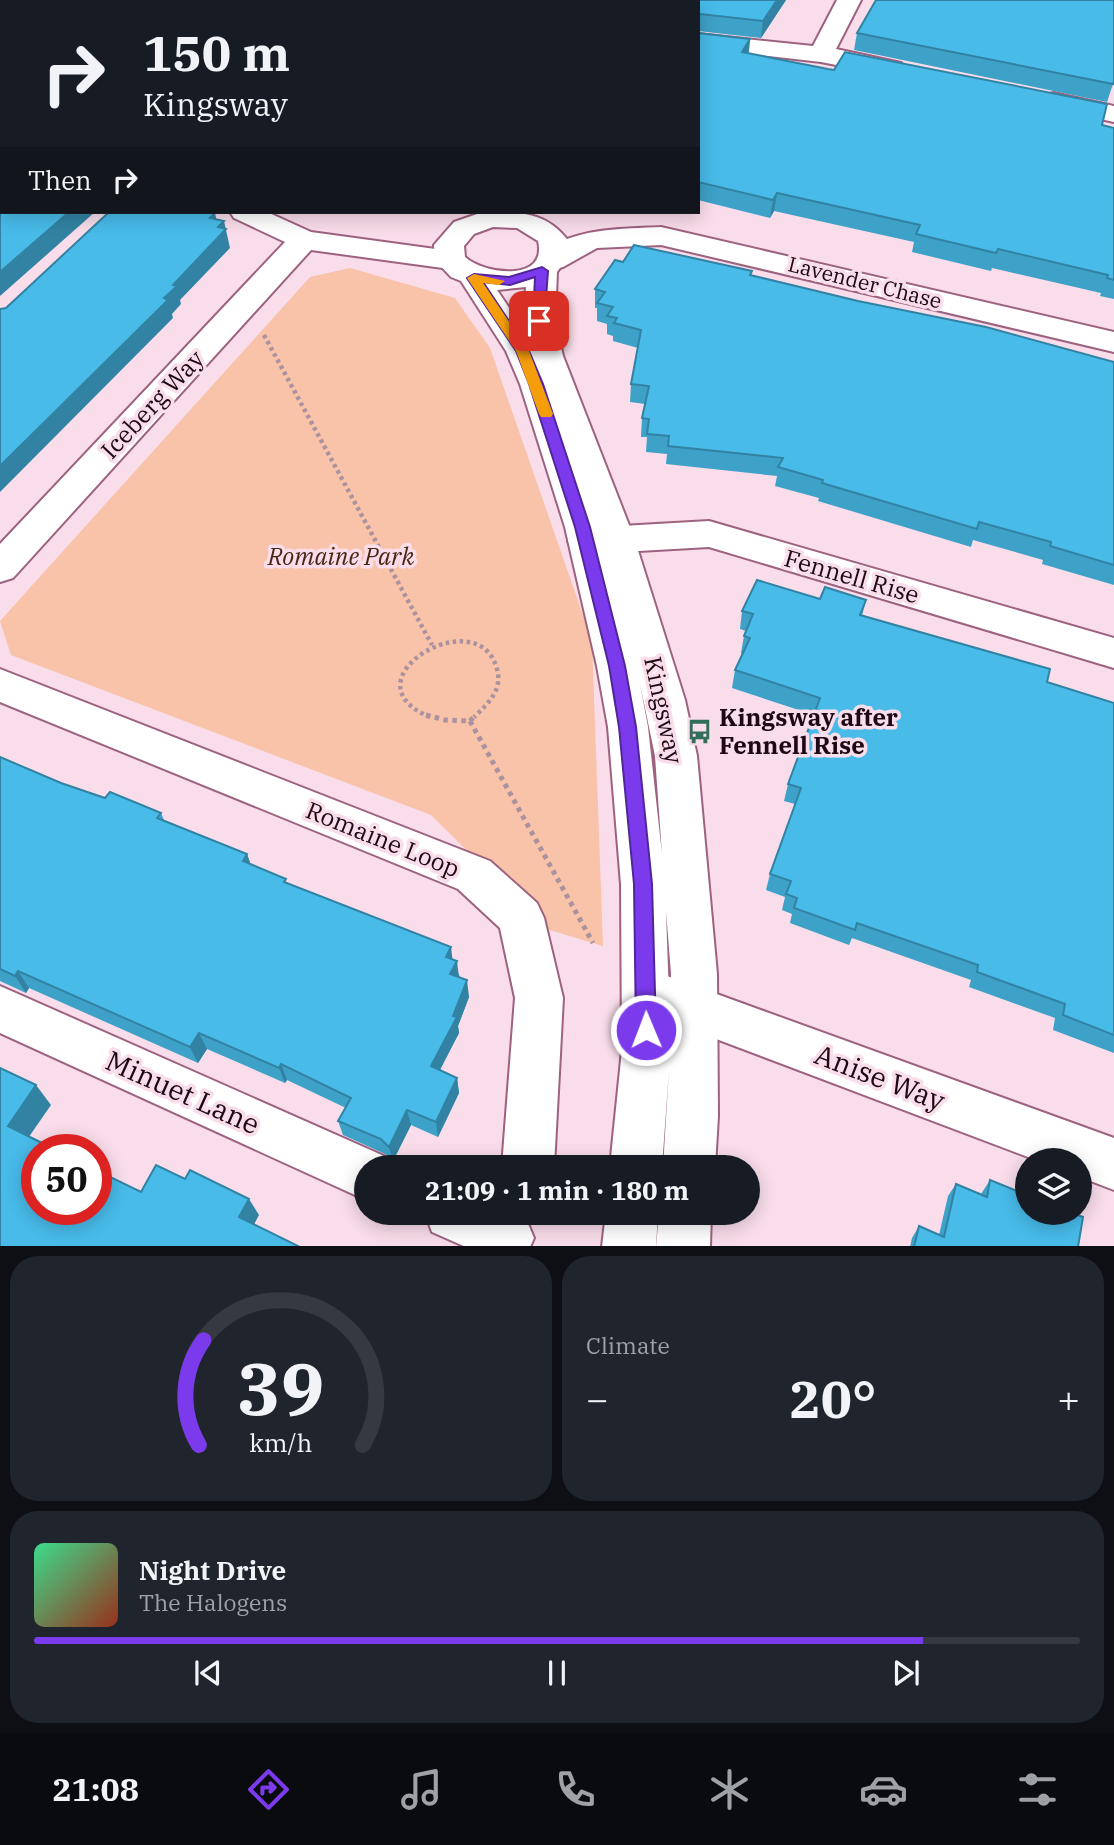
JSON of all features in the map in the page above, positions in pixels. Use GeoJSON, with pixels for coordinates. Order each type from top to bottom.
{"type":"FeatureCollection","features":[{"type":"Feature","properties":{"kind":"street"},"geometry":{"type":"LineString","coordinates":[[821,54],[849,0]]}},
{"type":"Feature","properties":{"kind":"street"},"geometry":{"type":"LineString","coordinates":[[700,41],[821,54],[914,73]]}},
{"type":"Feature","properties":{"kind":"street"},"geometry":{"type":"LineString","coordinates":[[1034,97],[1114,114]]}},
{"type":"Feature","properties":{"kind":"street"},"geometry":{"type":"LineString","coordinates":[[248,214],[304,240],[361,247],[461,243],[489,219],[522,219]]}},
{"type":"Feature","properties":{"kind":"street","name":"Lavender Chase"},"geometry":{"type":"LineString","coordinates":[[522,219],[614,237]]}},
{"type":"Feature","properties":{"kind":"street","name":"Kingsway"},"geometry":{"type":"LineString","coordinates":[[522,219],[554,242],[547,266],[539,321],[547,356],[593,471],[617,666],[628,727],[643,884],[646,1050],[637,1155]]}},
{"type":"Feature","properties":{"kind":"street","name":"Lavender Chase"},"geometry":{"type":"LineString","coordinates":[[547,266],[592,240],[661,236],[1114,342]]}},
{"type":"Feature","properties":{"kind":"street","name":"Iceberg Way"},"geometry":{"type":"LineString","coordinates":[[0,568],[304,240]]}},
{"type":"Feature","properties":{"kind":"street"},"geometry":{"type":"LineString","coordinates":[[461,243],[510,281],[547,266]]}},
{"type":"Feature","properties":{"kind":"street","name":"Kingsway"},"geometry":{"type":"LineString","coordinates":[[461,243],[522,351],[665,699],[676,756],[694,974],[693,1116],[690,1155]]}},
{"type":"Feature","properties":{"kind":"street","name":"Fennell Rise"},"geometry":{"type":"LineString","coordinates":[[601,539],[709,534],[1114,653]]}},
{"type":"Feature","properties":{"kind":"street","name":"Romaine Loop"},"geometry":{"type":"LineString","coordinates":[[0,685],[474,875],[521,918],[539,998],[529,1155]]}},
{"type":"Feature","properties":{"kind":"street","name":"Anise Way"},"geometry":{"type":"LineString","coordinates":[[645,990],[1114,1164]]}},
{"type":"Feature","properties":{"kind":"street","name":"Minuet Lane"},"geometry":{"type":"LineString","coordinates":[[0,1009],[354,1169]]}},
{"type":"Feature","properties":{"kind":"street"},"geometry":{"type":"LineString","coordinates":[[487,1225],[508,1232]]}},
{"type":"Feature","properties":{"kind":"street"},"geometry":{"type":"LineString","coordinates":[[629,1246],[631,1225]]}},
{"type":"Feature","properties":{"kind":"street"},"geometry":{"type":"LineString","coordinates":[[683,1246],[684,1225]]}},
{"type":"Feature","properties":{"kind":"path"},"geometry":{"type":"LineString","coordinates":[[262,330],[432,645]]}},
{"type":"Feature","properties":{"kind":"path"},"geometry":{"type":"LineString","coordinates":[[447,640],[465,642],[492,655],[499,667],[500,687],[494,701],[470,721],[434,720],[413,711],[401,692],[402,675],[413,657],[432,645],[447,640]]}},
{"type":"Feature","properties":{"kind":"path"},"geometry":{"type":"LineString","coordinates":[[470,721],[593,943]]}},
{"type":"Feature","properties":{"kind":"green space","name":"Romaine Park"},"geometry":{"type":"Polygon","coordinates":[[[350,268],[455,298],[490,348],[592,641],[603,946],[546,929],[431,815],[11,655],[0,621],[310,277],[350,268]]]}},
{"type":"Feature","properties":{"kind":"building"},"geometry":{"type":"Polygon","coordinates":[[[700,0],[777,0],[763,21],[700,14],[700,0]]]}},
{"type":"Feature","properties":{"kind":"building"},"geometry":{"type":"Polygon","coordinates":[[[876,0],[1114,0],[1113,84],[857,33],[876,0]]]}},
{"type":"Feature","properties":{"kind":"building"},"geometry":{"type":"Polygon","coordinates":[[[700,33],[750,39],[742,52],[828,69],[834,70],[845,52],[1107,104],[1102,125],[1114,128],[1114,280],[1107,278],[1108,275],[998,249],[996,253],[916,234],[920,225],[777,193],[773,200],[700,182],[700,33]]]}},
{"type":"Feature","properties":{"kind":"building"},"geometry":{"type":"Polygon","coordinates":[[[0,214],[67,214],[0,272],[0,214]]]}},
{"type":"Feature","properties":{"kind":"building"},"geometry":{"type":"Polygon","coordinates":[[[107,214],[214,214],[210,218],[224,221],[218,227],[226,229],[173,285],[177,286],[164,298],[168,300],[0,466],[0,309],[6,308],[107,214]]]}},
{"type":"Feature","properties":{"kind":"building"},"geometry":{"type":"Polygon","coordinates":[[[634,245],[752,271],[750,275],[858,301],[986,327],[1114,362],[1114,565],[1050,546],[1051,542],[979,522],[977,529],[822,483],[823,480],[778,467],[783,458],[668,446],[669,436],[647,434],[649,419],[642,418],[649,386],[631,384],[641,330],[614,323],[617,318],[607,316],[613,307],[597,303],[605,292],[595,289],[615,260],[623,262],[634,245]]]}},
{"type":"Feature","properties":{"kind":"building"},"geometry":{"type":"Polygon","coordinates":[[[757,580],[820,599],[825,587],[866,600],[860,615],[1050,669],[1047,682],[1114,703],[1114,1035],[1063,1015],[1065,1004],[977,972],[978,965],[857,923],[855,930],[794,908],[797,898],[786,894],[791,881],[770,874],[801,788],[788,784],[820,698],[735,670],[750,638],[744,636],[753,614],[742,611],[757,580]]]}},
{"type":"Feature","properties":{"kind":"building"},"geometry":{"type":"Polygon","coordinates":[[[0,757],[61,783],[105,798],[110,792],[161,813],[157,818],[247,854],[243,861],[286,879],[284,882],[451,947],[446,957],[457,961],[450,974],[467,980],[453,1016],[457,1017],[431,1066],[457,1078],[436,1122],[407,1110],[389,1147],[381,1139],[338,1121],[351,1098],[281,1064],[279,1068],[199,1033],[190,1047],[18,971],[15,976],[0,969],[0,757]]]}},
{"type":"Feature","properties":{"kind":"building"},"geometry":{"type":"Polygon","coordinates":[[[0,1068],[36,1085],[8,1126],[24,1134],[21,1134],[21,1225],[112,1225],[112,1178],[141,1192],[156,1165],[185,1179],[190,1170],[249,1199],[239,1217],[298,1246],[0,1246],[0,1068]]]}},
{"type":"Feature","properties":{"kind":"building"},"geometry":{"type":"Polygon","coordinates":[[[990,1180],[1015,1190],[1015,1225],[1082,1225],[1078,1246],[914,1246],[919,1226],[944,1237],[956,1184],[987,1197],[990,1180]]]}},
{"type":"Feature","properties":{"kind":"slow traffic"},"geometry":{"type":"LineString","coordinates":[[499,281],[474,278],[522,351],[546,414]]}},
{"type":"Feature","properties":{"kind":"place","name":"Kingsway after Fennell Rise"},"geometry":{"type":"Point","coordinates":[699,731]}},
{"type":"Feature","properties":{"kind":"route"},"geometry":{"type":"LineString","coordinates":[[539,321],[542,271],[528,278],[510,281],[474,278],[522,351],[536,384],[583,527],[617,666],[628,727],[643,884],[646,1030]]}}]}
